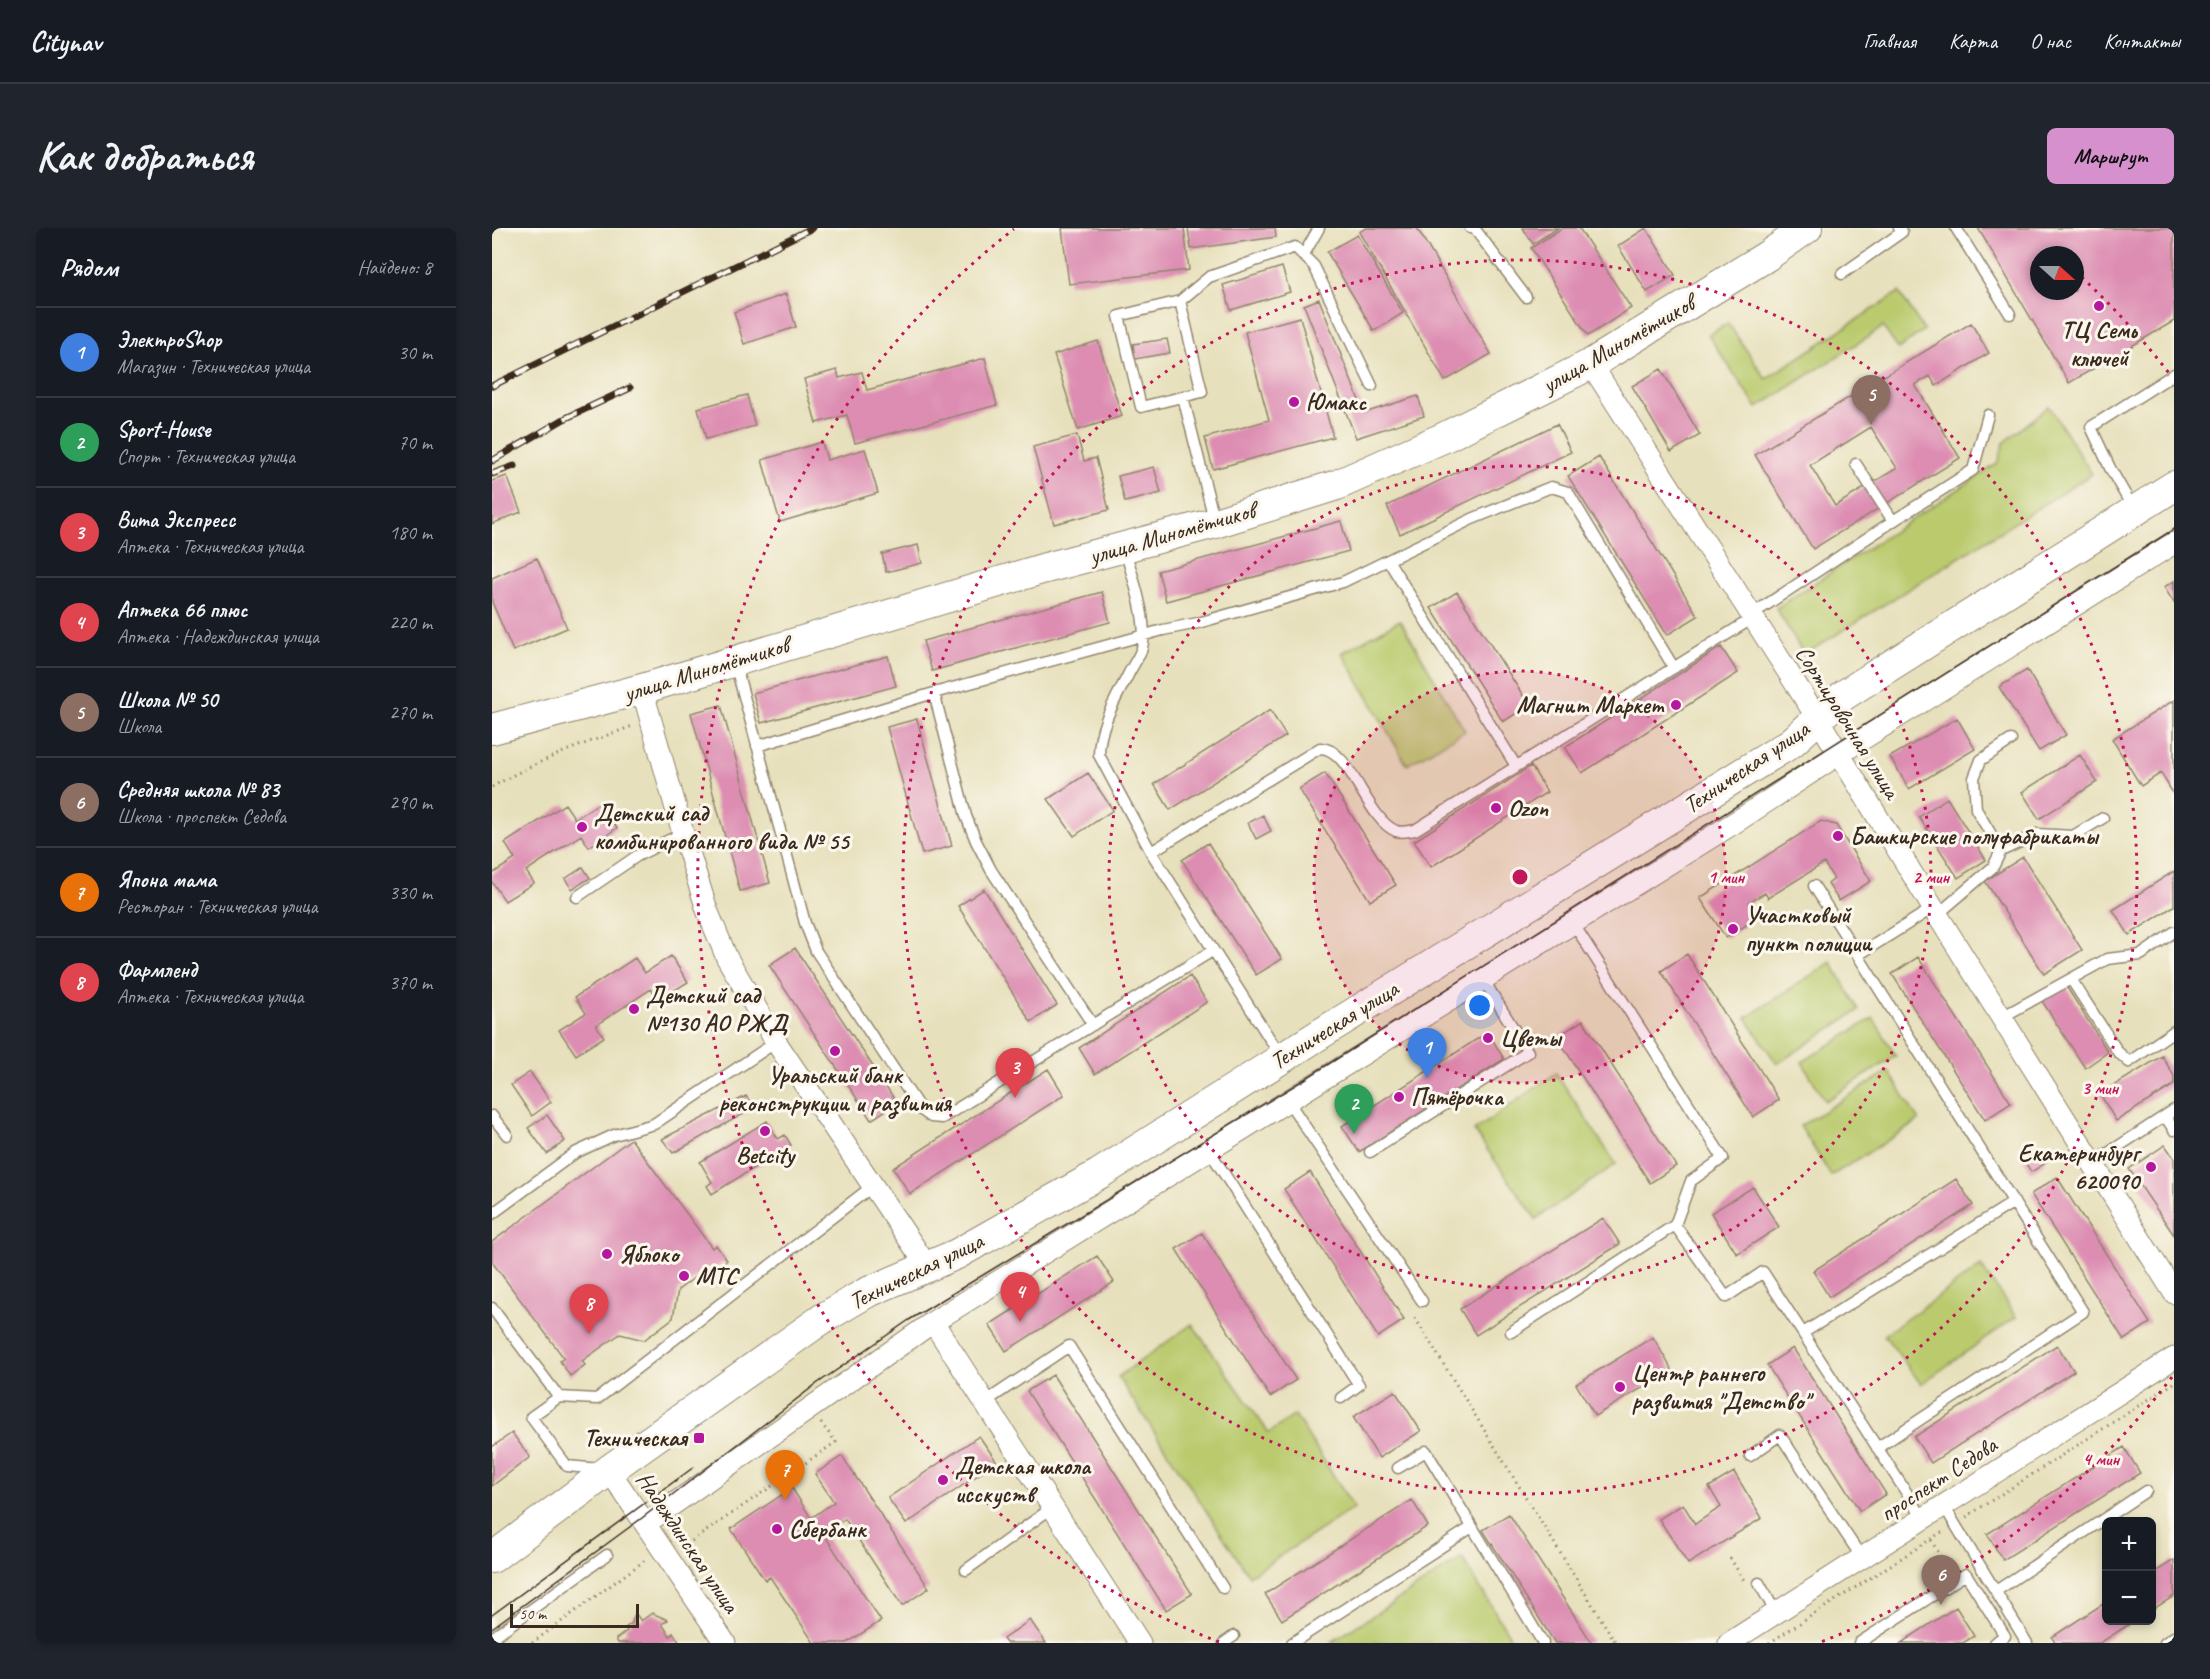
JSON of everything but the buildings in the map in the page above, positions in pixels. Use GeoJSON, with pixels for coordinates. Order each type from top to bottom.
{"type":"FeatureCollection","features":[{"type":"Feature","properties":{"kind":"main road","name":"улица Миномётчиков"},"geometry":{"type":"LineString","coordinates":[[492,729],[642,689],[1042,569],[1215,523],[1336,485],[1445,437],[1591,364],[1767,256],[1807,228]]}},
{"type":"Feature","properties":{"kind":"main road","name":"Техническая улица"},"geometry":{"type":"LineString","coordinates":[[492,1558],[609,1470],[822,1319],[866,1293],[957,1254],[1099,1174],[1791,743],[1844,695],[2174,486]]}},
{"type":"Feature","properties":{"kind":"street","name":"Сортировочная улица"},"geometry":{"type":"LineString","coordinates":[[1591,364],[1818,719],[2174,1293]]}},
{"type":"Feature","properties":{"kind":"street"},"geometry":{"type":"LineString","coordinates":[[645,1524],[933,1322],[1732,824],[2174,543]]}},
{"type":"Feature","properties":{"kind":"street"},"geometry":{"type":"LineString","coordinates":[[642,689],[683,833],[726,958],[776,1042],[927,1266]]}},
{"type":"Feature","properties":{"kind":"street"},"geometry":{"type":"LineString","coordinates":[[933,1322],[1140,1643]]}},
{"type":"Feature","properties":{"kind":"street","name":"проспект Седова"},"geometry":{"type":"LineString","coordinates":[[1729,1643],[2174,1358]]}},
{"type":"Feature","properties":{"kind":"street","name":"Надеждинская улица"},"geometry":{"type":"LineString","coordinates":[[609,1470],[725,1643]]}},
{"type":"Feature","properties":{"kind":"lane"},"geometry":{"type":"LineString","coordinates":[[1304,256],[1319,228]]}},
{"type":"Feature","properties":{"kind":"lane"},"geometry":{"type":"LineString","coordinates":[[1470,228],[1474,228],[1526,297]]}},
{"type":"Feature","properties":{"kind":"lane"},"geometry":{"type":"LineString","coordinates":[[1842,274],[1902,232],[1899,228]]}},
{"type":"Feature","properties":{"kind":"lane"},"geometry":{"type":"LineString","coordinates":[[1956,228],[2010,314]]}},
{"type":"Feature","properties":{"kind":"lane"},"geometry":{"type":"LineString","coordinates":[[1180,301],[1202,392],[1141,407],[1119,316],[1180,301],[1209,277],[1295,247],[1314,266],[1372,386]]}},
{"type":"Feature","properties":{"kind":"lane"},"geometry":{"type":"LineString","coordinates":[[2134,511],[2091,427],[2174,374]]}},
{"type":"Feature","properties":{"kind":"lane"},"geometry":{"type":"LineString","coordinates":[[1183,397],[1215,523]]}},
{"type":"Feature","properties":{"kind":"lane"},"geometry":{"type":"LineString","coordinates":[[1151,852],[1320,748],[1328,748],[1337,754],[1373,809],[1389,826],[1398,832],[1415,830],[1674,668],[1973,470],[1988,415]]}},
{"type":"Feature","properties":{"kind":"lane"},"geometry":{"type":"LineString","coordinates":[[1856,464],[1893,521]]}},
{"type":"Feature","properties":{"kind":"lane"},"geometry":{"type":"LineString","coordinates":[[757,746],[934,693],[1343,582],[1472,519],[1551,487],[1568,492],[1674,668]]}},
{"type":"Feature","properties":{"kind":"lane"},"geometry":{"type":"LineString","coordinates":[[1124,547],[1142,618],[1144,636],[1141,651],[1107,718],[1099,739],[1099,755],[1151,852],[1260,1020],[1282,1058]]}},
{"type":"Feature","properties":{"kind":"lane"},"geometry":{"type":"LineString","coordinates":[[1388,560],[1516,766]]}},
{"type":"Feature","properties":{"kind":"lane"},"geometry":{"type":"LineString","coordinates":[[735,661],[805,923],[816,951],[920,1109],[931,1117],[942,1118],[1209,953]]}},
{"type":"Feature","properties":{"kind":"lane"},"geometry":{"type":"LineString","coordinates":[[934,693],[966,816],[981,851],[991,870],[1093,1025]]}},
{"type":"Feature","properties":{"kind":"lane"},"geometry":{"type":"LineString","coordinates":[[2001,851],[1976,808],[1974,778],[1981,760],[2012,740]]}},
{"type":"Feature","properties":{"kind":"lane"},"geometry":{"type":"LineString","coordinates":[[1858,955],[1935,911],[1993,867],[2001,851],[2037,834],[2073,836],[2103,818]]}},
{"type":"Feature","properties":{"kind":"lane"},"geometry":{"type":"LineString","coordinates":[[577,897],[637,856],[683,833]]}},
{"type":"Feature","properties":{"kind":"lane"},"geometry":{"type":"LineString","coordinates":[[1814,886],[2083,1312],[1877,1448]]}},
{"type":"Feature","properties":{"kind":"lane"},"geometry":{"type":"LineString","coordinates":[[1511,1332],[1675,1225],[1691,1181],[1723,1158],[1573,923]]}},
{"type":"Feature","properties":{"kind":"lane"},"geometry":{"type":"LineString","coordinates":[[2001,1017],[2107,959],[2141,955],[2174,932]]}},
{"type":"Feature","properties":{"kind":"lane"},"geometry":{"type":"LineString","coordinates":[[1371,1152],[1528,1052],[1483,979]]}},
{"type":"Feature","properties":{"kind":"lane"},"geometry":{"type":"LineString","coordinates":[[2071,979],[2118,1052],[2129,1062],[2174,1031]]}},
{"type":"Feature","properties":{"kind":"lane"},"geometry":{"type":"LineString","coordinates":[[492,1214],[575,1153],[614,1135],[654,1124],[776,1042]]}},
{"type":"Feature","properties":{"kind":"lane"},"geometry":{"type":"LineString","coordinates":[[1288,1101],[1422,1301]]}},
{"type":"Feature","properties":{"kind":"lane"},"geometry":{"type":"LineString","coordinates":[[2093,1163],[2169,1113],[2174,1130]]}},
{"type":"Feature","properties":{"kind":"lane"},"geometry":{"type":"LineString","coordinates":[[492,1116],[507,1135]]}},
{"type":"Feature","properties":{"kind":"lane"},"geometry":{"type":"LineString","coordinates":[[1209,1150],[1359,1385],[1341,1398]]}},
{"type":"Feature","properties":{"kind":"lane"},"geometry":{"type":"LineString","coordinates":[[609,1470],[567,1466],[531,1417],[560,1397],[597,1399],[874,1185]]}},
{"type":"Feature","properties":{"kind":"lane"},"geometry":{"type":"LineString","coordinates":[[1803,1333],[2014,1202]]}},
{"type":"Feature","properties":{"kind":"lane"},"geometry":{"type":"LineString","coordinates":[[1675,1225],[1726,1297],[1763,1272],[1923,1518]]}},
{"type":"Feature","properties":{"kind":"lane"},"geometry":{"type":"LineString","coordinates":[[492,1308],[560,1397]]}},
{"type":"Feature","properties":{"kind":"lane"},"geometry":{"type":"LineString","coordinates":[[985,1402],[1069,1346],[1222,1588]]}},
{"type":"Feature","properties":{"kind":"lane"},"geometry":{"type":"LineString","coordinates":[[1750,1456],[1780,1435],[1862,1558]]}},
{"type":"Feature","properties":{"kind":"lane"},"geometry":{"type":"LineString","coordinates":[[1398,1468],[1426,1450],[1541,1642]]}},
{"type":"Feature","properties":{"kind":"lane"},"geometry":{"type":"LineString","coordinates":[[1996,1591],[2146,1491]]}},
{"type":"Feature","properties":{"kind":"lane"},"geometry":{"type":"LineString","coordinates":[[1944,1506],[2027,1643]]}},
{"type":"Feature","properties":{"kind":"lane"},"geometry":{"type":"LineString","coordinates":[[966,1570],[1053,1507]]}},
{"type":"Feature","properties":{"kind":"lane"},"geometry":{"type":"LineString","coordinates":[[1292,1643],[1472,1527]]}},
{"type":"Feature","properties":{"kind":"lane"},"geometry":{"type":"LineString","coordinates":[[492,1638],[607,1555]]}},
{"type":"Feature","properties":{"kind":"lane"},"geometry":{"type":"LineString","coordinates":[[1859,1643],[1966,1574],[2005,1636],[1994,1643]]}},
{"type":"Feature","properties":{"kind":"lane"},"geometry":{"type":"LineString","coordinates":[[1758,1583],[1776,1613]]}},
{"type":"Feature","properties":{"kind":"lane"},"geometry":{"type":"LineString","coordinates":[[1224,1643],[1234,1636]]}},
{"type":"Feature","properties":{"kind":"lane"},"geometry":{"type":"LineString","coordinates":[[2164,1643],[2174,1637]]}},
{"type":"Feature","properties":{"kind":"path"},"geometry":{"type":"LineString","coordinates":[[492,787],[514,774],[583,745],[633,726],[651,722]]}},
{"type":"Feature","properties":{"kind":"path"},"geometry":{"type":"LineString","coordinates":[[1415,1318],[1616,1643]]}},
{"type":"Feature","properties":{"kind":"path"},"geometry":{"type":"LineString","coordinates":[[1769,1643],[2174,1383]]}},
{"type":"Feature","properties":{"kind":"path"},"geometry":{"type":"LineString","coordinates":[[532,1643],[662,1548],[686,1545],[836,1442],[816,1415]]}},
{"type":"Feature","properties":{"kind":"path"},"geometry":{"type":"LineString","coordinates":[[1730,1558],[1745,1583]]}},
{"type":"Feature","properties":{"kind":"green space"},"geometry":{"type":"Polygon","coordinates":[[[1899,292],[1924,330],[1898,349],[1883,327],[1757,408],[1708,335],[1728,323],[1766,379],[1899,292]]]}},
{"type":"Feature","properties":{"kind":"green space"},"geometry":{"type":"Polygon","coordinates":[[[2049,406],[2092,474],[1804,655],[1776,608],[1997,464],[2004,443],[2049,406]]]}},
{"type":"Feature","properties":{"kind":"green space"},"geometry":{"type":"Polygon","coordinates":[[[1400,620],[1465,731],[1407,765],[1342,653],[1400,620]]]}},
{"type":"Feature","properties":{"kind":"green space"},"geometry":{"type":"Polygon","coordinates":[[[1831,962],[1859,1010],[1777,1064],[1746,1018],[1831,962]]]}},
{"type":"Feature","properties":{"kind":"green space"},"geometry":{"type":"Polygon","coordinates":[[[1873,1018],[1896,1056],[1825,1101],[1802,1062],[1873,1018]]]}},
{"type":"Feature","properties":{"kind":"green space"},"geometry":{"type":"Polygon","coordinates":[[[1889,1071],[1919,1121],[1831,1176],[1800,1126],[1889,1071]]]}},
{"type":"Feature","properties":{"kind":"green space"},"geometry":{"type":"Polygon","coordinates":[[[1556,1073],[1616,1164],[1536,1219],[1474,1131],[1556,1073]]]}},
{"type":"Feature","properties":{"kind":"green space"},"geometry":{"type":"Polygon","coordinates":[[[1981,1266],[2016,1317],[1921,1384],[1884,1335],[1981,1266]]]}},
{"type":"Feature","properties":{"kind":"green space"},"geometry":{"type":"Polygon","coordinates":[[[1192,1324],[1269,1433],[1295,1415],[1354,1508],[1249,1576],[1118,1377],[1192,1324]]]}},
{"type":"Feature","properties":{"kind":"green space"},"geometry":{"type":"Polygon","coordinates":[[[1462,1558],[1514,1643],[1330,1643],[1462,1558]]]}},
{"type":"Feature","properties":{"kind":"tram line"},"geometry":{"type":"LineString","coordinates":[[492,1628],[642,1518],[815,1385],[909,1320],[1305,1079],[2174,529]]}},
{"type":"Feature","properties":{"kind":"tram line"},"geometry":{"type":"LineString","coordinates":[[492,1615],[694,1467]]}},
{"type":"Feature","properties":{"kind":"railway"},"geometry":{"type":"LineString","coordinates":[[492,386],[812,228]]}},
{"type":"Feature","properties":{"kind":"railway"},"geometry":{"type":"LineString","coordinates":[[492,461],[564,419],[630,388]]}},
{"type":"Feature","properties":{"kind":"railway"},"geometry":{"type":"LineString","coordinates":[[492,474],[514,466]]}},
{"type":"Feature","properties":{"kind":"place","name":"ТЦ Семь ключей"},"geometry":{"type":"Point","coordinates":[2099,306]}},
{"type":"Feature","properties":{"kind":"place","name":"Юмакс"},"geometry":{"type":"Point","coordinates":[1294,402]}},
{"type":"Feature","properties":{"kind":"place","name":"Школа № 50"},"geometry":{"type":"Point","coordinates":[1871,425]}},
{"type":"Feature","properties":{"kind":"place","name":"Магнит Маркет"},"geometry":{"type":"Point","coordinates":[1676,705]}},
{"type":"Feature","properties":{"kind":"place","name":"Ozon"},"geometry":{"type":"Point","coordinates":[1496,808]}},
{"type":"Feature","properties":{"kind":"place","name":"Детский сад комбинированного вида № 55"},"geometry":{"type":"Point","coordinates":[582,827]}},
{"type":"Feature","properties":{"kind":"place","name":"Башкирские полуфабрикаты"},"geometry":{"type":"Point","coordinates":[1838,836]}},
{"type":"Feature","properties":{"kind":"place","name":"Участковый пункт полиции"},"geometry":{"type":"Point","coordinates":[1733,929]}},
{"type":"Feature","properties":{"kind":"place","name":"Детский сад №130 АО РЖД"},"geometry":{"type":"Point","coordinates":[634,1009]}},
{"type":"Feature","properties":{"kind":"place","name":"Цветы"},"geometry":{"type":"Point","coordinates":[1488,1038]}},
{"type":"Feature","properties":{"kind":"place","name":"Уральский банк реконструкции и развития"},"geometry":{"type":"Point","coordinates":[835,1051]}},
{"type":"Feature","properties":{"kind":"place","name":"ЭлектроShop"},"geometry":{"type":"Point","coordinates":[1427,1078]}},
{"type":"Feature","properties":{"kind":"place","name":"Пятёрочка"},"geometry":{"type":"Point","coordinates":[1399,1097]}},
{"type":"Feature","properties":{"kind":"place","name":"Вита Экспресс"},"geometry":{"type":"Point","coordinates":[1015,1098]}},
{"type":"Feature","properties":{"kind":"place","name":"Betcity"},"geometry":{"type":"Point","coordinates":[765,1131]}},
{"type":"Feature","properties":{"kind":"place","name":"Sport-House"},"geometry":{"type":"Point","coordinates":[1354,1134]}},
{"type":"Feature","properties":{"kind":"place","name":"Екатеринбург 620090"},"geometry":{"type":"Point","coordinates":[2151,1167]}},
{"type":"Feature","properties":{"kind":"place","name":"Яблоко"},"geometry":{"type":"Point","coordinates":[607,1254]}},
{"type":"Feature","properties":{"kind":"place","name":"МТС"},"geometry":{"type":"Point","coordinates":[684,1276]}},
{"type":"Feature","properties":{"kind":"place","name":"Аптека 66 плюс"},"geometry":{"type":"Point","coordinates":[1020,1322]}},
{"type":"Feature","properties":{"kind":"place","name":"Фармленд"},"geometry":{"type":"Point","coordinates":[589,1334]}},
{"type":"Feature","properties":{"kind":"place","name":"Центр раннего развития \"Детство\""},"geometry":{"type":"Point","coordinates":[1620,1387]}},
{"type":"Feature","properties":{"kind":"place","name":"Техническая"},"geometry":{"type":"Point","coordinates":[699,1438]}},
{"type":"Feature","properties":{"kind":"place","name":"Детская школа исскуств"},"geometry":{"type":"Point","coordinates":[943,1480]}},
{"type":"Feature","properties":{"kind":"place","name":"Япона мама"},"geometry":{"type":"Point","coordinates":[785,1500]}},
{"type":"Feature","properties":{"kind":"place","name":"Сбербанк"},"geometry":{"type":"Point","coordinates":[777,1529]}},
{"type":"Feature","properties":{"kind":"place","name":"Средняя школа № 83"},"geometry":{"type":"Point","coordinates":[1941,1605]}}]}
